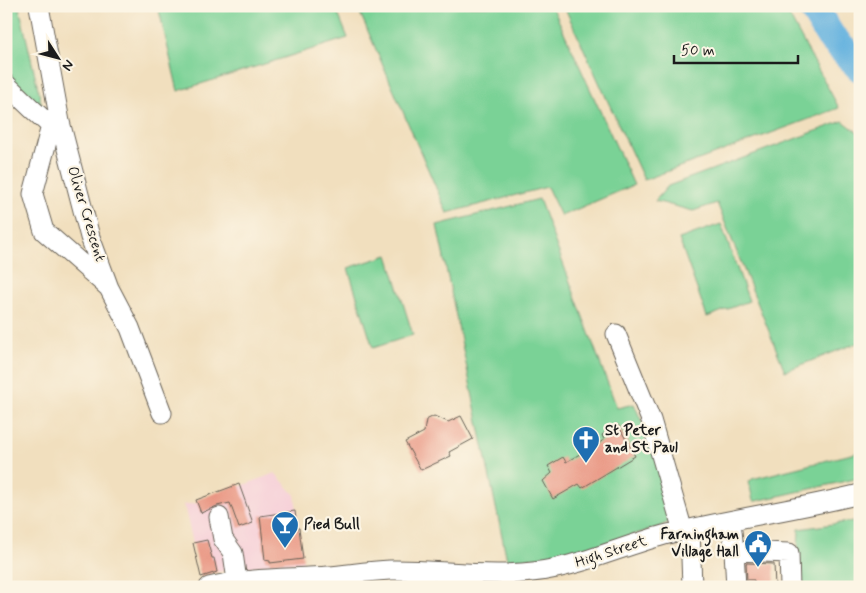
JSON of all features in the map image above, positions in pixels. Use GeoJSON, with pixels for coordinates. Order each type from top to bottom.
{"type":"FeatureCollection","features":[{"type":"Feature","properties":{"kind":"street","name":"Oliver Crescent"},"geometry":{"type":"LineString","coordinates":[[39,6],[56,124],[90,237],[109,288],[130,328],[162,413]]}},
{"type":"Feature","properties":{"kind":"street"},"geometry":{"type":"LineString","coordinates":[[6,84],[31,108],[56,124],[33,194],[44,231],[109,288]]}},
{"type":"Feature","properties":{"kind":"street"},"geometry":{"type":"LineString","coordinates":[[616,334],[651,420],[686,530],[692,587]]}},
{"type":"Feature","properties":{"kind":"street","name":"High Street"},"geometry":{"type":"LineString","coordinates":[[209,587],[238,581],[274,577],[328,581],[390,570],[484,574],[520,574],[543,571],[579,563],[637,543],[686,530],[810,506],[860,494]]}},
{"type":"Feature","properties":{"kind":"street"},"geometry":{"type":"LineString","coordinates":[[219,517],[223,539],[233,553],[238,581]]}},
{"type":"Feature","properties":{"kind":"street"},"geometry":{"type":"LineString","coordinates":[[731,521],[736,587]]}},
{"type":"Feature","properties":{"kind":"street"},"geometry":{"type":"LineString","coordinates":[[734,551],[789,553],[790,587]]}},
{"type":"Feature","properties":{"kind":"shaded area"},"geometry":{"type":"Polygon","coordinates":[[[275,473],[295,495],[303,563],[258,566],[217,572],[201,577],[184,505],[197,503],[275,473]]]}},
{"type":"Feature","properties":{"kind":"green space"},"geometry":{"type":"Polygon","coordinates":[[[6,6],[19,6],[44,115],[6,86],[6,6]]]}},
{"type":"Feature","properties":{"kind":"green space"},"geometry":{"type":"Polygon","coordinates":[[[158,6],[335,6],[348,38],[178,91],[158,6]]]}},
{"type":"Feature","properties":{"kind":"green space"},"geometry":{"type":"Polygon","coordinates":[[[357,6],[552,6],[634,185],[561,216],[547,187],[447,213],[357,6]]]}},
{"type":"Feature","properties":{"kind":"green space"},"geometry":{"type":"Polygon","coordinates":[[[564,6],[784,6],[839,108],[644,180],[564,6]]]}},
{"type":"Feature","properties":{"kind":"green space"},"geometry":{"type":"Polygon","coordinates":[[[843,121],[860,134],[860,342],[785,371],[717,203],[693,211],[655,201],[668,186],[843,121]]]}},
{"type":"Feature","properties":{"kind":"green space"},"geometry":{"type":"Polygon","coordinates":[[[539,199],[617,408],[634,404],[646,431],[677,517],[659,527],[566,555],[507,560],[437,225],[539,199]]]}},
{"type":"Feature","properties":{"kind":"green space"},"geometry":{"type":"Polygon","coordinates":[[[721,224],[749,301],[707,317],[679,239],[721,224]]]}},
{"type":"Feature","properties":{"kind":"green space"},"geometry":{"type":"Polygon","coordinates":[[[388,255],[413,335],[373,348],[348,268],[388,255]]]}},
{"type":"Feature","properties":{"kind":"green space"},"geometry":{"type":"Polygon","coordinates":[[[860,452],[860,478],[753,501],[749,482],[752,479],[860,452]]]}},
{"type":"Feature","properties":{"kind":"green space"},"geometry":{"type":"Polygon","coordinates":[[[860,520],[860,587],[796,587],[799,529],[860,520]]]}},
{"type":"Feature","properties":{"kind":"building"},"geometry":{"type":"Polygon","coordinates":[[[434,416],[448,422],[461,416],[473,439],[449,452],[451,456],[421,470],[405,442],[424,432],[426,420],[434,416]]]}},
{"type":"Feature","properties":{"kind":"building","name":"St Peter and St Paul"},"geometry":{"type":"Polygon","coordinates":[[[618,425],[635,456],[582,488],[579,484],[553,499],[543,481],[552,473],[548,466],[563,457],[566,462],[604,440],[602,435],[618,425]]]}},
{"type":"Feature","properties":{"kind":"building"},"geometry":{"type":"Polygon","coordinates":[[[239,484],[253,523],[239,528],[230,503],[201,513],[196,500],[239,484]]]}},
{"type":"Feature","properties":{"kind":"building"},"geometry":{"type":"Polygon","coordinates":[[[295,511],[303,559],[270,563],[270,561],[265,560],[260,516],[295,511]]]}},
{"type":"Feature","properties":{"kind":"building"},"geometry":{"type":"Polygon","coordinates":[[[207,540],[217,572],[201,577],[193,543],[207,540]]]}},
{"type":"Feature","properties":{"kind":"building","name":"Farningham Village Hall"},"geometry":{"type":"Polygon","coordinates":[[[746,563],[774,564],[775,587],[754,587],[754,580],[747,580],[746,563]]]}},
{"type":"Feature","properties":{"kind":"waterway"},"geometry":{"type":"LineString","coordinates":[[812,6],[831,37],[860,67]]}},
{"type":"Feature","properties":{"kind":"place","name":"St Peter and St Paul"},"geometry":{"type":"Point","coordinates":[586,464]}},
{"type":"Feature","properties":{"kind":"place","name":"Pied Bull"},"geometry":{"type":"Point","coordinates":[285,549]}},
{"type":"Feature","properties":{"kind":"place","name":"Farningham Village Hall"},"geometry":{"type":"Point","coordinates":[758,568]}}]}
